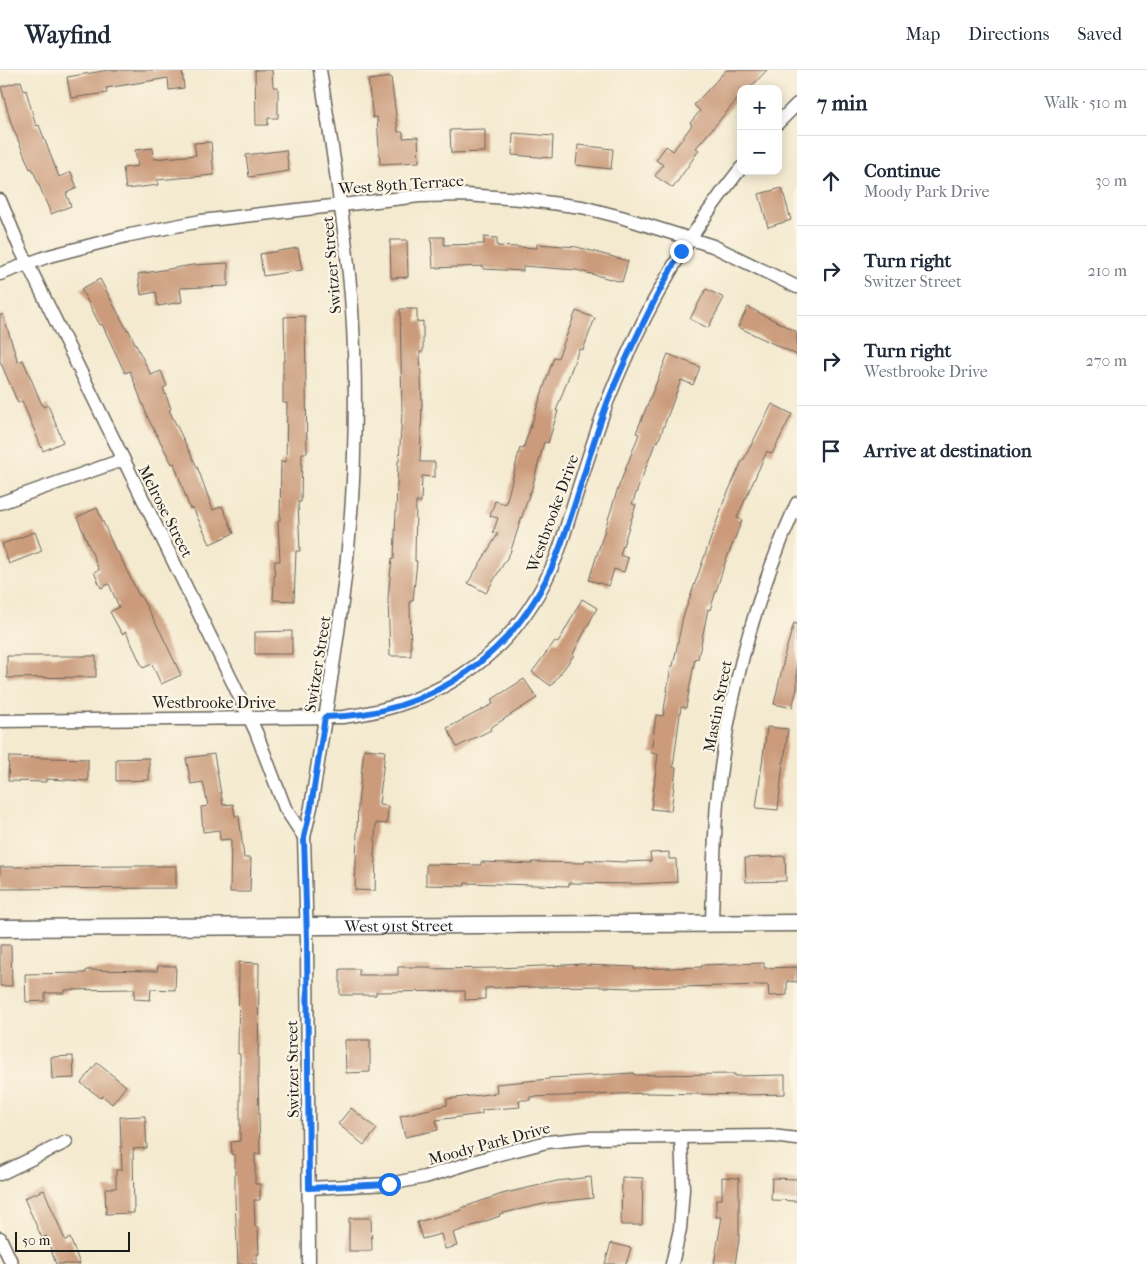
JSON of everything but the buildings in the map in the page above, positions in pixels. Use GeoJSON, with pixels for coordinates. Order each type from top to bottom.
{"type":"FeatureCollection","features":[{"type":"Feature","properties":{"kind":"street","name":"Switzer Street"},"geometry":{"type":"LineString","coordinates":[[309,1264],[307,926],[304,837],[311,807],[344,590],[349,546],[355,402],[352,315],[342,204],[320,70]]}},
{"type":"Feature","properties":{"kind":"street"},"geometry":{"type":"LineString","coordinates":[[782,119],[797,104]]}},
{"type":"Feature","properties":{"kind":"street","name":"Westbrooke Drive"},"geometry":{"type":"LineString","coordinates":[[0,721],[325,717],[370,714],[406,704],[438,690],[468,672],[489,655],[520,623],[541,590],[557,555],[608,401],[633,343],[681,251],[737,174]]}},
{"type":"Feature","properties":{"kind":"street","name":"West 89th Terrace"},"geometry":{"type":"LineString","coordinates":[[0,274],[27,263],[139,233],[202,221],[420,196],[466,195],[521,199],[590,209],[621,217],[712,246],[797,287]]}},
{"type":"Feature","properties":{"kind":"street","name":"Melrose Street"},"geometry":{"type":"LineString","coordinates":[[0,200],[27,263],[256,732],[285,808],[304,837]]}},
{"type":"Feature","properties":{"kind":"street"},"geometry":{"type":"LineString","coordinates":[[0,503],[122,460]]}},
{"type":"Feature","properties":{"kind":"street","name":"Mastin Street"},"geometry":{"type":"LineString","coordinates":[[712,923],[718,802],[726,738],[738,678],[758,604],[780,540],[797,503]]}},
{"type":"Feature","properties":{"kind":"street","name":"West 91st Street"},"geometry":{"type":"LineString","coordinates":[[0,928],[797,923]]}},
{"type":"Feature","properties":{"kind":"street","name":"Moody Park Drive"},"geometry":{"type":"LineString","coordinates":[[309,1188],[389,1184],[425,1177],[496,1154],[547,1142],[588,1138],[772,1136],[797,1139]]}},
{"type":"Feature","properties":{"kind":"street"},"geometry":{"type":"LineString","coordinates":[[672,1264],[680,1229],[683,1189],[681,1137]]}},
{"type":"Feature","properties":{"kind":"street"},"geometry":{"type":"LineString","coordinates":[[0,1174],[66,1142]]}},
{"type":"Feature","properties":{"kind":"street"},"geometry":{"type":"LineString","coordinates":[[0,1238],[12,1264]]}},
{"type":"Feature","properties":{"kind":"route"},"geometry":{"type":"LineString","coordinates":[[389,1184],[309,1188],[307,940],[304,837],[311,807],[325,717],[370,714],[406,704],[438,690],[468,672],[496,649],[520,623],[541,590],[557,555],[608,401],[633,343],[681,251]]}}]}
